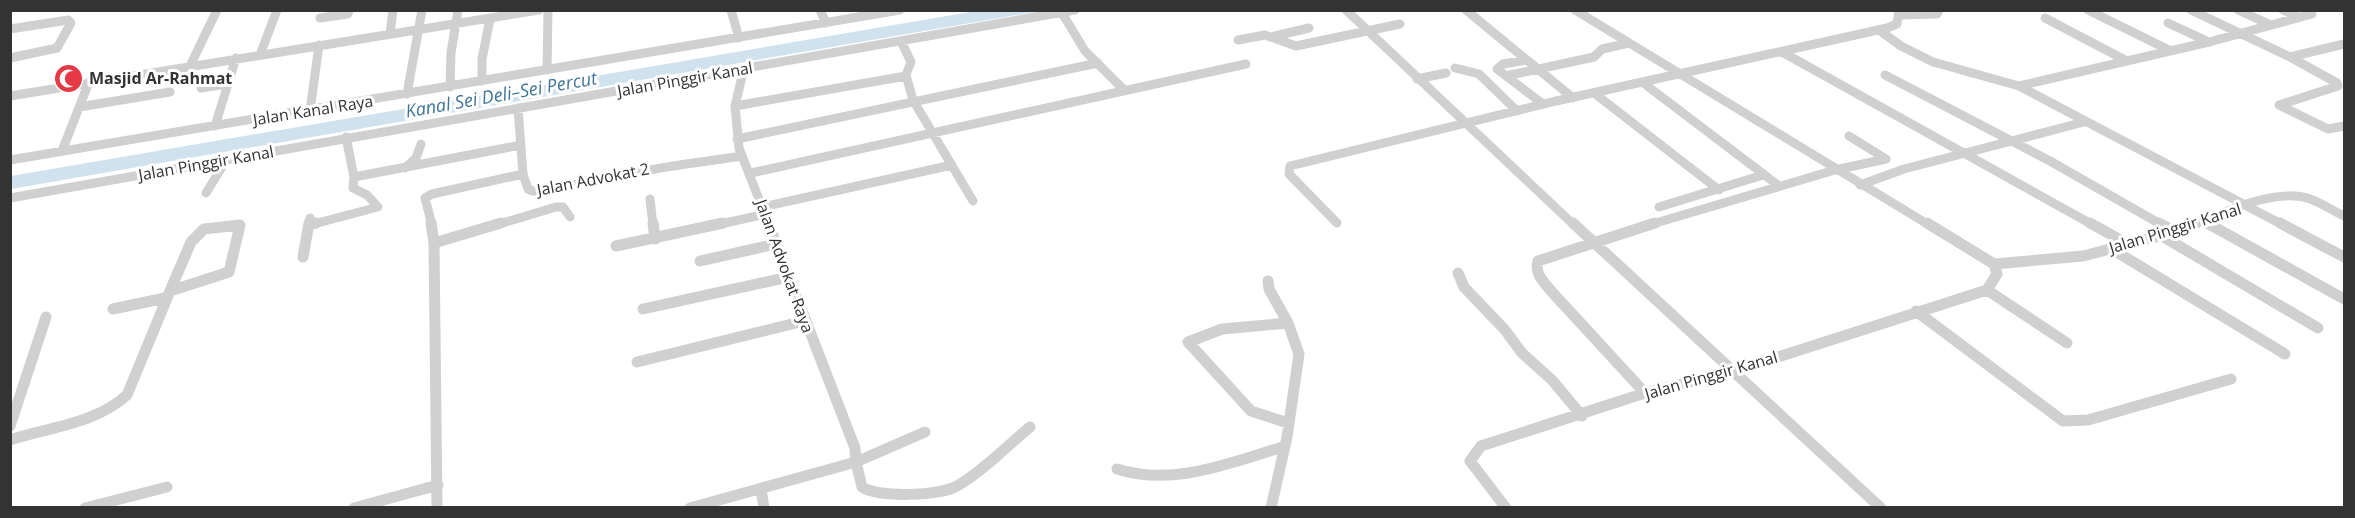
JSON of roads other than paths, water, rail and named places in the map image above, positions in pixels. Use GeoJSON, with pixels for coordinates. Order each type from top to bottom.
{"type":"FeatureCollection","features":[{"type":"Feature","properties":{"kind":"street"},"geometry":{"type":"LineString","coordinates":[[190,66],[217,10]]}},
{"type":"Feature","properties":{"kind":"street"},"geometry":{"type":"LineString","coordinates":[[260,55],[277,10]]}},
{"type":"Feature","properties":{"kind":"street"},"geometry":{"type":"LineString","coordinates":[[320,18],[348,14],[349,10]]}},
{"type":"Feature","properties":{"kind":"street"},"geometry":{"type":"LineString","coordinates":[[390,34],[393,10]]}},
{"type":"Feature","properties":{"kind":"street"},"geometry":{"type":"LineString","coordinates":[[407,94],[422,10]]}},
{"type":"Feature","properties":{"kind":"street"},"geometry":{"type":"LineString","coordinates":[[450,87],[451,53],[458,10]]}},
{"type":"Feature","properties":{"kind":"street"},"geometry":{"type":"LineString","coordinates":[[10,96],[490,19],[505,13],[539,10]]}},
{"type":"Feature","properties":{"kind":"street"},"geometry":{"type":"LineString","coordinates":[[547,70],[548,10]]}},
{"type":"Feature","properties":{"kind":"street"},"geometry":{"type":"LineString","coordinates":[[731,10],[739,38]]}},
{"type":"Feature","properties":{"kind":"street"},"geometry":{"type":"LineString","coordinates":[[820,10],[826,23]]}},
{"type":"Feature","properties":{"kind":"street","name":"Jalan Kanal Raya"},"geometry":{"type":"LineString","coordinates":[[10,160],[739,38],[869,13],[900,10]]}},
{"type":"Feature","properties":{"kind":"street","name":"Jalan Pinggir Kanal"},"geometry":{"type":"LineString","coordinates":[[10,198],[1075,10]]}},
{"type":"Feature","properties":{"kind":"street"},"geometry":{"type":"LineString","coordinates":[[1346,10],[1366,32],[1594,241],[1731,372],[1881,507]]}},
{"type":"Feature","properties":{"kind":"street"},"geometry":{"type":"LineString","coordinates":[[1466,10],[1573,98]]}},
{"type":"Feature","properties":{"kind":"street"},"geometry":{"type":"LineString","coordinates":[[1575,10],[1994,264],[1997,274],[1987,290],[2067,344]]}},
{"type":"Feature","properties":{"kind":"street"},"geometry":{"type":"LineString","coordinates":[[1337,223],[1289,174],[1290,165],[1594,93],[1879,30],[1894,26],[1900,13],[1931,15],[1939,10]]}},
{"type":"Feature","properties":{"kind":"street"},"geometry":{"type":"LineString","coordinates":[[2088,10],[2171,51]]}},
{"type":"Feature","properties":{"kind":"street"},"geometry":{"type":"LineString","coordinates":[[2191,10],[2290,57],[2339,84],[2280,106],[2328,129],[2344,126]]}},
{"type":"Feature","properties":{"kind":"street"},"geometry":{"type":"LineString","coordinates":[[2238,10],[2271,25]]}},
{"type":"Feature","properties":{"kind":"street"},"geometry":{"type":"LineString","coordinates":[[2283,10],[2299,17]]}},
{"type":"Feature","properties":{"kind":"street"},"geometry":{"type":"LineString","coordinates":[[1062,13],[1085,51],[1124,90]]}},
{"type":"Feature","properties":{"kind":"street"},"geometry":{"type":"LineString","coordinates":[[2019,86],[2209,42],[2312,14]]}},
{"type":"Feature","properties":{"kind":"street"},"geometry":{"type":"LineString","coordinates":[[2045,18],[2125,60]]}},
{"type":"Feature","properties":{"kind":"street"},"geometry":{"type":"LineString","coordinates":[[482,81],[482,59],[490,19]]}},
{"type":"Feature","properties":{"kind":"street"},"geometry":{"type":"LineString","coordinates":[[10,31],[70,23],[62,43],[57,48],[10,58]]}},
{"type":"Feature","properties":{"kind":"street"},"geometry":{"type":"LineString","coordinates":[[2168,23],[2209,42]]}},
{"type":"Feature","properties":{"kind":"street"},"geometry":{"type":"LineString","coordinates":[[1275,36],[1289,45],[1296,46],[1400,24]]}},
{"type":"Feature","properties":{"kind":"street"},"geometry":{"type":"LineString","coordinates":[[1238,40],[1265,35],[1275,36],[1309,28]]}},
{"type":"Feature","properties":{"kind":"street"},"geometry":{"type":"LineString","coordinates":[[1879,30],[1901,46],[1933,62],[2019,86],[2244,204],[2297,196],[2310,199],[2344,216]]}},
{"type":"Feature","properties":{"kind":"street"},"geometry":{"type":"LineString","coordinates":[[901,41],[911,62],[906,76],[916,103],[973,201]]}},
{"type":"Feature","properties":{"kind":"street"},"geometry":{"type":"LineString","coordinates":[[1506,76],[1594,57],[1602,49],[1629,43]]}},
{"type":"Feature","properties":{"kind":"street"},"geometry":{"type":"LineString","coordinates":[[2290,57],[2344,44]]}},
{"type":"Feature","properties":{"kind":"street"},"geometry":{"type":"LineString","coordinates":[[310,111],[319,45]]}},
{"type":"Feature","properties":{"kind":"street"},"geometry":{"type":"LineString","coordinates":[[1782,52],[2126,243]]}},
{"type":"Feature","properties":{"kind":"street"},"geometry":{"type":"LineString","coordinates":[[215,126],[226,84],[236,58]]}},
{"type":"Feature","properties":{"kind":"street"},"geometry":{"type":"LineString","coordinates":[[1527,60],[1498,66],[1497,69],[1543,105]]}},
{"type":"Feature","properties":{"kind":"street"},"geometry":{"type":"LineString","coordinates":[[737,139],[1098,63]]}},
{"type":"Feature","properties":{"kind":"street"},"geometry":{"type":"LineString","coordinates":[[751,173],[1246,64]]}},
{"type":"Feature","properties":{"kind":"street","name":"Jalan Advokat Raya"},"geometry":{"type":"LineString","coordinates":[[744,68],[735,106],[737,139],[804,321],[855,448],[862,487],[867,491],[905,495],[943,491],[956,487],[1030,427]]}},
{"type":"Feature","properties":{"kind":"street"},"geometry":{"type":"LineString","coordinates":[[1417,79],[1450,71],[1479,74],[1517,111]]}},
{"type":"Feature","properties":{"kind":"street"},"geometry":{"type":"LineString","coordinates":[[1885,75],[2010,140],[2175,232]]}},
{"type":"Feature","properties":{"kind":"street"},"geometry":{"type":"LineString","coordinates":[[735,106],[906,76]]}},
{"type":"Feature","properties":{"kind":"street"},"geometry":{"type":"LineString","coordinates":[[62,151],[89,82]]}},
{"type":"Feature","properties":{"kind":"street"},"geometry":{"type":"LineString","coordinates":[[1642,82],[1779,186]]}},
{"type":"Feature","properties":{"kind":"street"},"geometry":{"type":"LineString","coordinates":[[201,88],[226,84]]}},
{"type":"Feature","properties":{"kind":"street"},"geometry":{"type":"LineString","coordinates":[[80,107],[170,92]]}},
{"type":"Feature","properties":{"kind":"street"},"geometry":{"type":"LineString","coordinates":[[1594,93],[1719,190]]}},
{"type":"Feature","properties":{"kind":"street","name":"Jalan Advokat 2"},"geometry":{"type":"LineString","coordinates":[[518,108],[523,174],[528,189],[538,192],[636,170],[742,156]]}},
{"type":"Feature","properties":{"kind":"street"},"geometry":{"type":"LineString","coordinates":[[1860,184],[2010,140],[2084,122]]}},
{"type":"Feature","properties":{"kind":"street"},"geometry":{"type":"LineString","coordinates":[[1645,393],[1538,275],[1536,267],[1539,261],[1594,241],[1779,186],[1886,159],[1849,136]]}},
{"type":"Feature","properties":{"kind":"street"},"geometry":{"type":"LineString","coordinates":[[303,257],[310,221],[378,207],[367,195],[353,189],[354,177],[346,137]]}},
{"type":"Feature","properties":{"kind":"street"},"geometry":{"type":"LineString","coordinates":[[405,168],[416,158],[421,144]]}},
{"type":"Feature","properties":{"kind":"street"},"geometry":{"type":"LineString","coordinates":[[354,177],[521,145]]}},
{"type":"Feature","properties":{"kind":"street"},"geometry":{"type":"LineString","coordinates":[[206,193],[213,186],[221,165],[227,159]]}},
{"type":"Feature","properties":{"kind":"street"},"geometry":{"type":"LineString","coordinates":[[616,246],[655,239],[952,165]]}},
{"type":"Feature","properties":{"kind":"street"},"geometry":{"type":"LineString","coordinates":[[437,507],[433,316],[434,243],[430,213],[425,198],[523,174]]}},
{"type":"Feature","properties":{"kind":"street"},"geometry":{"type":"LineString","coordinates":[[1659,207],[1763,176]]}},
{"type":"Feature","properties":{"kind":"street"},"geometry":{"type":"LineString","coordinates":[[650,199],[655,239]]}},
{"type":"Feature","properties":{"kind":"street","name":"Jalan Pinggir Kanal"},"geometry":{"type":"LineString","coordinates":[[1994,264],[2083,256],[2175,232],[2244,204],[2344,256]]}},
{"type":"Feature","properties":{"kind":"street"},"geometry":{"type":"LineString","coordinates":[[434,243],[556,207],[563,207],[570,217]]}},
{"type":"Feature","properties":{"kind":"street"},"geometry":{"type":"LineString","coordinates":[[2203,221],[2344,299]]}},
{"type":"Feature","properties":{"kind":"street"},"geometry":{"type":"LineString","coordinates":[[10,440],[100,414],[121,403],[127,396],[167,295],[188,246],[197,234],[209,228],[240,225],[229,272],[167,295],[113,309]]}},
{"type":"Feature","properties":{"kind":"street"},"geometry":{"type":"LineString","coordinates":[[2162,236],[2318,328]]}},
{"type":"Feature","properties":{"kind":"street"},"geometry":{"type":"LineString","coordinates":[[700,261],[776,244]]}},
{"type":"Feature","properties":{"kind":"street"},"geometry":{"type":"LineString","coordinates":[[2110,248],[2285,354]]}},
{"type":"Feature","properties":{"kind":"street"},"geometry":{"type":"LineString","coordinates":[[1458,273],[1464,287],[1505,330],[1522,353],[1552,380],[1582,416]]}},
{"type":"Feature","properties":{"kind":"street"},"geometry":{"type":"LineString","coordinates":[[643,309],[789,277]]}},
{"type":"Feature","properties":{"kind":"street"},"geometry":{"type":"LineString","coordinates":[[1268,281],[1267,286],[1288,323],[1299,354],[1271,507]]}},
{"type":"Feature","properties":{"kind":"street","name":"Jalan Pinggir Kanal"},"geometry":{"type":"LineString","coordinates":[[1506,507],[1470,461],[1474,452],[1481,446],[1582,416],[1645,393],[1731,372],[1987,290]]}},
{"type":"Feature","properties":{"kind":"street"},"geometry":{"type":"LineString","coordinates":[[1916,311],[2063,421],[2088,420],[2231,379]]}},
{"type":"Feature","properties":{"kind":"street"},"geometry":{"type":"LineString","coordinates":[[10,426],[46,317]]}},
{"type":"Feature","properties":{"kind":"street"},"geometry":{"type":"LineString","coordinates":[[637,362],[804,321]]}},
{"type":"Feature","properties":{"kind":"street"},"geometry":{"type":"LineString","coordinates":[[1288,323],[1235,327],[1196,337],[1188,343],[1251,411],[1288,423]]}},
{"type":"Feature","properties":{"kind":"street"},"geometry":{"type":"LineString","coordinates":[[690,507],[712,505],[856,462],[925,432]]}},
{"type":"Feature","properties":{"kind":"street"},"geometry":{"type":"LineString","coordinates":[[1117,469],[1142,478],[1173,476],[1283,447]]}},
{"type":"Feature","properties":{"kind":"street"},"geometry":{"type":"LineString","coordinates":[[354,507],[438,484]]}},
{"type":"Feature","properties":{"kind":"street"},"geometry":{"type":"LineString","coordinates":[[85,507],[167,487]]}},
{"type":"Feature","properties":{"kind":"street"},"geometry":{"type":"LineString","coordinates":[[761,489],[765,507]]}},
{"type":"Feature","properties":{"kind":"water","name":"Kanal Sei Deli–Sei Percut"},"geometry":{"type":"Polygon","coordinates":[[[976,11],[1040,11],[11,189],[11,176],[976,11]]]}},
{"type":"Feature","properties":{"kind":"place","name":"Masjid Ar-Rahmat"},"geometry":{"type":"Point","coordinates":[68,78]}}]}
